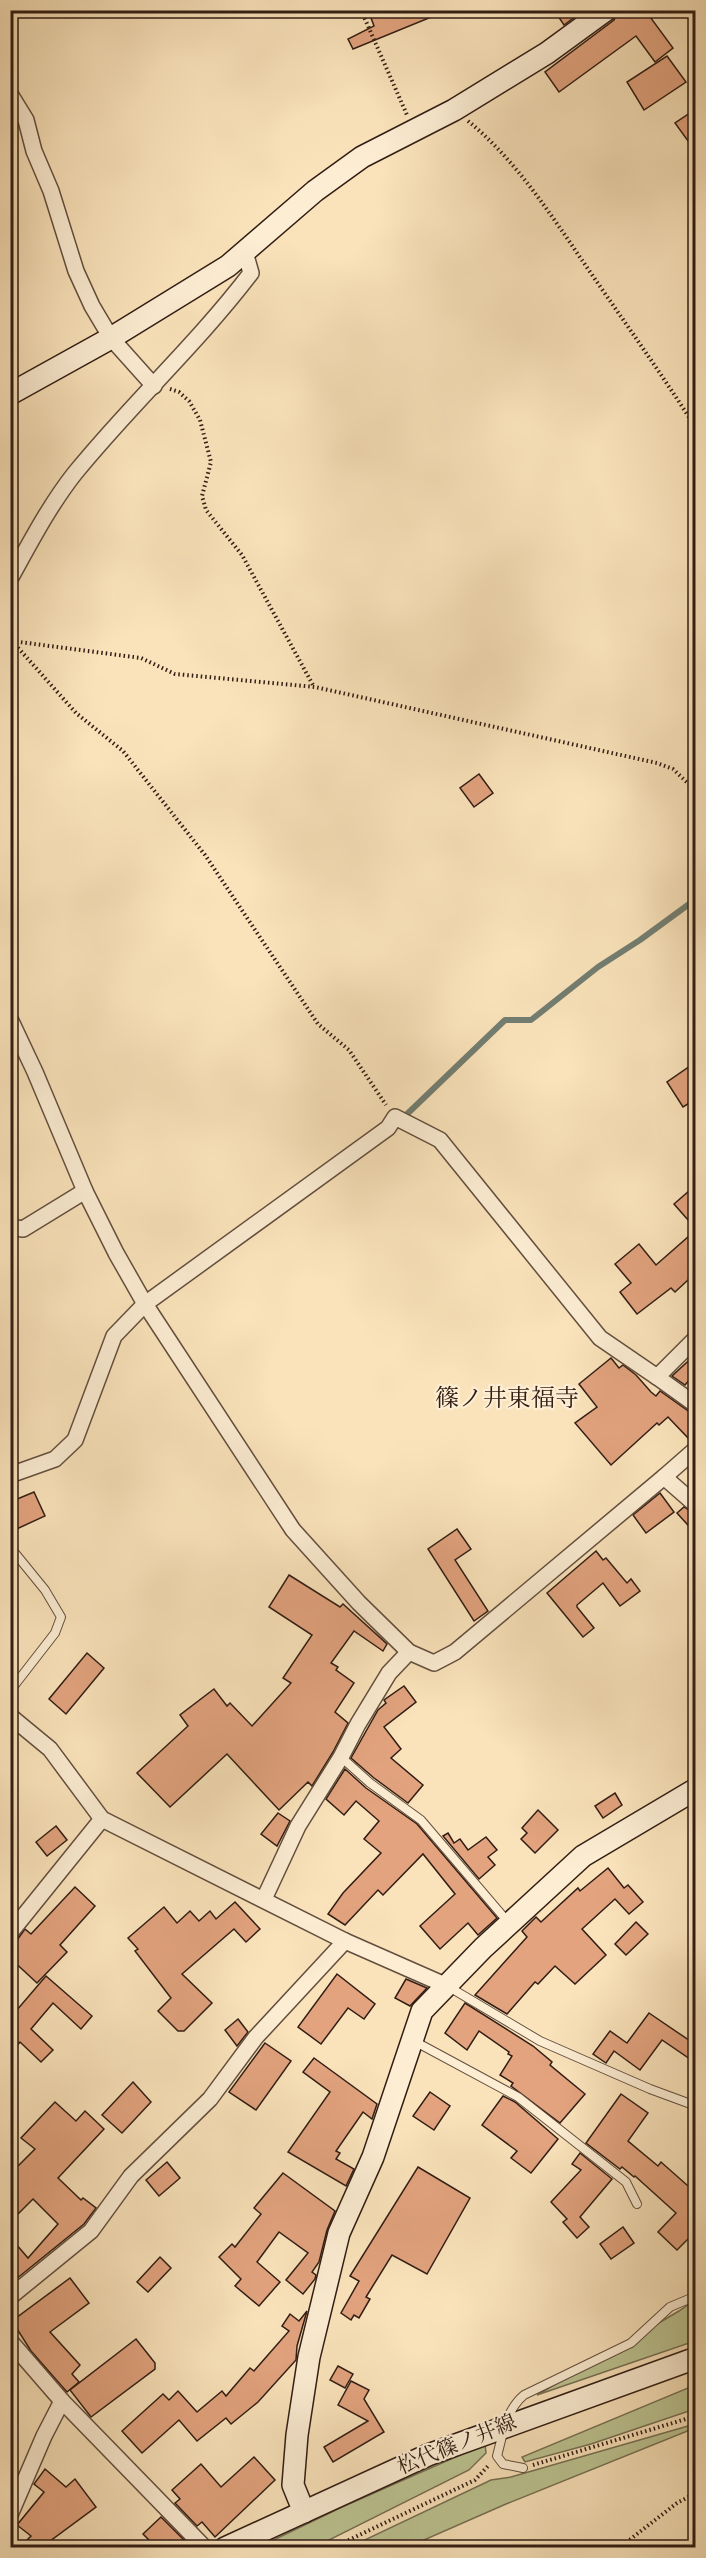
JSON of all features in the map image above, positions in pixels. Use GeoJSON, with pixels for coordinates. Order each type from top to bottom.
{"type":"FeatureCollection","features":[{"type":"Feature","properties":{"kind":"street"},"geometry":{"type":"LineString","coordinates":[[10,394],[111,338],[228,266],[315,191],[362,157],[454,110],[547,53],[606,10]]}},
{"type":"Feature","properties":{"kind":"street"},"geometry":{"type":"LineString","coordinates":[[10,94],[26,120],[34,151],[51,191],[76,270],[92,306],[111,338],[154,386]]}},
{"type":"Feature","properties":{"kind":"street"},"geometry":{"type":"LineString","coordinates":[[10,579],[38,527],[74,474],[222,311],[251,273],[245,252]]}},
{"type":"Feature","properties":{"kind":"street"},"geometry":{"type":"LineString","coordinates":[[10,1019],[85,1191],[145,1304],[293,1530],[359,1603],[409,1652],[434,1664],[455,1652],[696,1449]]}},
{"type":"Feature","properties":{"kind":"street"},"geometry":{"type":"LineString","coordinates":[[10,1475],[55,1459],[75,1440],[114,1336],[145,1304],[388,1128],[395,1117],[440,1140],[600,1338],[696,1405]]}},
{"type":"Feature","properties":{"kind":"street"},"geometry":{"type":"LineString","coordinates":[[10,1227],[23,1228],[85,1191]]}},
{"type":"Feature","properties":{"kind":"street"},"geometry":{"type":"LineString","coordinates":[[657,1377],[696,1338]]}},
{"type":"Feature","properties":{"kind":"street"},"geometry":{"type":"LineString","coordinates":[[664,1477],[696,1505]]}},
{"type":"Feature","properties":{"kind":"street"},"geometry":{"type":"LineString","coordinates":[[264,1899],[298,1826],[389,1673],[409,1652]]}},
{"type":"Feature","properties":{"kind":"street"},"geometry":{"type":"LineString","coordinates":[[10,1716],[50,1749],[102,1819],[345,1941],[445,1985]]}},
{"type":"Feature","properties":{"kind":"street"},"geometry":{"type":"LineString","coordinates":[[304,2512],[294,2485],[297,2435],[309,2356],[339,2233],[373,2157],[422,2011],[445,1985],[583,1856],[696,1789]]}},
{"type":"Feature","properties":{"kind":"street"},"geometry":{"type":"LineString","coordinates":[[10,1933],[102,1819]]}},
{"type":"Feature","properties":{"kind":"street"},"geometry":{"type":"LineString","coordinates":[[10,2296],[90,2231],[131,2176],[210,2099],[256,2037],[345,1941]]}},
{"type":"Feature","properties":{"kind":"street"},"geometry":{"type":"LineString","coordinates":[[10,2341],[62,2401],[206,2547]]}},
{"type":"Feature","properties":{"kind":"street","name":"松代篠ノ井線"},"geometry":{"type":"LineString","coordinates":[[225,2547],[428,2455],[505,2425],[696,2358]]}},
{"type":"Feature","properties":{"kind":"street"},"geometry":{"type":"LineString","coordinates":[[10,2515],[44,2436],[62,2401]]}},
{"type":"Feature","properties":{"kind":"lane"},"geometry":{"type":"LineString","coordinates":[[10,1547],[45,1590],[61,1617],[55,1633],[10,1691]]}},
{"type":"Feature","properties":{"kind":"lane"},"geometry":{"type":"LineString","coordinates":[[341,1757],[370,1783],[421,1820],[509,1924]]}},
{"type":"Feature","properties":{"kind":"lane"},"geometry":{"type":"LineString","coordinates":[[445,1985],[540,2041],[650,2089],[696,2106]]}},
{"type":"Feature","properties":{"kind":"lane"},"geometry":{"type":"LineString","coordinates":[[412,2041],[518,2097],[626,2182],[637,2204]]}},
{"type":"Feature","properties":{"kind":"lane"},"geometry":{"type":"LineString","coordinates":[[523,2468],[503,2464],[497,2456],[505,2425],[513,2407],[524,2395],[631,2343],[670,2307],[696,2296]]}},
{"type":"Feature","properties":{"kind":"path"},"geometry":{"type":"LineString","coordinates":[[361,10],[413,129]]}},
{"type":"Feature","properties":{"kind":"path"},"geometry":{"type":"LineString","coordinates":[[454,110],[491,140],[544,205],[659,370],[696,428]]}},
{"type":"Feature","properties":{"kind":"path"},"geometry":{"type":"LineString","coordinates":[[154,386],[179,392],[189,401],[200,420],[211,462],[201,496],[206,510],[242,555],[315,687]]}},
{"type":"Feature","properties":{"kind":"path"},"geometry":{"type":"LineString","coordinates":[[11,640],[141,658],[175,674],[315,687],[657,763],[673,769],[696,791]]}},
{"type":"Feature","properties":{"kind":"path"},"geometry":{"type":"LineString","coordinates":[[11,640],[76,713],[123,751],[205,855],[318,1024],[349,1050],[395,1117]]}},
{"type":"Feature","properties":{"kind":"path"},"geometry":{"type":"LineString","coordinates":[[523,2468],[696,2416]]}},
{"type":"Feature","properties":{"kind":"path"},"geometry":{"type":"LineString","coordinates":[[332,2547],[475,2480],[497,2456]]}},
{"type":"Feature","properties":{"kind":"path"},"geometry":{"type":"LineString","coordinates":[[619,2547],[677,2503],[696,2493]]}},
{"type":"Feature","properties":{"kind":"green space"},"geometry":{"type":"Polygon","coordinates":[[[695,2300],[695,2341],[537,2395],[679,2311],[695,2300]]]}},
{"type":"Feature","properties":{"kind":"green space"},"geometry":{"type":"Polygon","coordinates":[[[695,2385],[695,2409],[591,2444],[525,2462],[522,2457],[695,2385]]]}},
{"type":"Feature","properties":{"kind":"green space"},"geometry":{"type":"Polygon","coordinates":[[[695,2424],[695,2428],[506,2504],[408,2547],[350,2547],[491,2480],[511,2477],[695,2424]]]}},
{"type":"Feature","properties":{"kind":"green space"},"geometry":{"type":"Polygon","coordinates":[[[485,2444],[486,2453],[469,2470],[315,2547],[257,2548],[342,2507],[485,2444]]]}},
{"type":"Feature","properties":{"kind":"building"},"geometry":{"type":"Polygon","coordinates":[[[368,10],[446,11],[353,49],[348,39],[374,26],[368,10]]]}},
{"type":"Feature","properties":{"kind":"building"},"geometry":{"type":"Polygon","coordinates":[[[554,10],[584,10],[564,25],[554,10]]]}},
{"type":"Feature","properties":{"kind":"building"},"geometry":{"type":"Polygon","coordinates":[[[618,10],[645,10],[673,48],[655,62],[636,36],[559,92],[545,72],[614,20],[618,10]]]}},
{"type":"Feature","properties":{"kind":"building"},"geometry":{"type":"Polygon","coordinates":[[[667,56],[686,82],[644,110],[627,82],[667,56]]]}},
{"type":"Feature","properties":{"kind":"building"},"geometry":{"type":"Polygon","coordinates":[[[696,109],[696,152],[675,123],[696,109]]]}},
{"type":"Feature","properties":{"kind":"building"},"geometry":{"type":"Polygon","coordinates":[[[479,774],[493,793],[474,807],[460,788],[479,774]]]}},
{"type":"Feature","properties":{"kind":"building"},"geometry":{"type":"Polygon","coordinates":[[[696,1062],[696,1099],[683,1107],[667,1082],[696,1062]]]}},
{"type":"Feature","properties":{"kind":"building"},"geometry":{"type":"Polygon","coordinates":[[[696,1185],[696,1229],[674,1204],[696,1185]]]}},
{"type":"Feature","properties":{"kind":"building"},"geometry":{"type":"Polygon","coordinates":[[[696,1230],[696,1288],[688,1280],[675,1292],[671,1288],[637,1314],[620,1292],[631,1283],[615,1264],[639,1244],[656,1265],[696,1230]]]}},
{"type":"Feature","properties":{"kind":"building"},"geometry":{"type":"Polygon","coordinates":[[[696,1354],[696,1372],[685,1385],[672,1376],[696,1354]]]}},
{"type":"Feature","properties":{"kind":"building"},"geometry":{"type":"Polygon","coordinates":[[[611,1358],[619,1368],[623,1365],[636,1375],[656,1396],[660,1391],[691,1413],[696,1418],[696,1439],[691,1441],[668,1417],[659,1425],[657,1423],[611,1465],[575,1423],[597,1407],[579,1384],[611,1358]]]}},
{"type":"Feature","properties":{"kind":"building"},"geometry":{"type":"Polygon","coordinates":[[[34,1492],[45,1516],[10,1532],[10,1502],[34,1492]]]}},
{"type":"Feature","properties":{"kind":"building"},"geometry":{"type":"Polygon","coordinates":[[[660,1493],[674,1512],[646,1533],[633,1515],[660,1493]]]}},
{"type":"Feature","properties":{"kind":"building"},"geometry":{"type":"Polygon","coordinates":[[[684,1507],[696,1515],[696,1534],[677,1513],[684,1507]]]}},
{"type":"Feature","properties":{"kind":"building"},"geometry":{"type":"Polygon","coordinates":[[[457,1529],[471,1549],[455,1560],[488,1611],[474,1621],[428,1549],[457,1529]]]}},
{"type":"Feature","properties":{"kind":"building"},"geometry":{"type":"Polygon","coordinates":[[[596,1551],[603,1560],[606,1558],[627,1583],[631,1579],[640,1591],[620,1606],[603,1583],[577,1605],[594,1628],[583,1637],[547,1593],[596,1551]]]}},
{"type":"Feature","properties":{"kind":"building"},"geometry":{"type":"Polygon","coordinates":[[[289,1575],[340,1607],[343,1604],[387,1644],[383,1651],[354,1631],[331,1663],[338,1667],[336,1670],[354,1683],[335,1712],[348,1723],[312,1786],[308,1782],[279,1810],[227,1754],[170,1807],[137,1773],[188,1726],[180,1715],[214,1689],[227,1706],[230,1703],[252,1726],[291,1683],[283,1678],[312,1635],[269,1607],[289,1575]]]}},
{"type":"Feature","properties":{"kind":"building"},"geometry":{"type":"Polygon","coordinates":[[[87,1653],[104,1668],[66,1714],[49,1699],[87,1653]]]}},
{"type":"Feature","properties":{"kind":"building"},"geometry":{"type":"Polygon","coordinates":[[[404,1686],[416,1702],[384,1727],[401,1749],[391,1758],[423,1785],[408,1803],[351,1758],[378,1710],[386,1703],[384,1700],[404,1686]]]}},
{"type":"Feature","properties":{"kind":"building"},"geometry":{"type":"Polygon","coordinates":[[[345,1769],[366,1788],[417,1824],[497,1918],[478,1935],[468,1923],[440,1949],[420,1926],[455,1894],[423,1854],[383,1895],[378,1890],[345,1925],[328,1914],[343,1893],[381,1853],[364,1839],[379,1821],[356,1801],[344,1815],[326,1799],[345,1769]]]}},
{"type":"Feature","properties":{"kind":"building"},"geometry":{"type":"Polygon","coordinates":[[[615,1793],[622,1805],[603,1818],[595,1806],[615,1793]]]}},
{"type":"Feature","properties":{"kind":"building"},"geometry":{"type":"Polygon","coordinates":[[[538,1810],[558,1830],[535,1853],[521,1839],[527,1833],[522,1828],[538,1810]]]}},
{"type":"Feature","properties":{"kind":"building"},"geometry":{"type":"Polygon","coordinates":[[[278,1813],[290,1821],[277,1846],[261,1834],[278,1813]]]}},
{"type":"Feature","properties":{"kind":"building"},"geometry":{"type":"Polygon","coordinates":[[[56,1826],[67,1840],[47,1856],[36,1842],[56,1826]]]}},
{"type":"Feature","properties":{"kind":"building"},"geometry":{"type":"Polygon","coordinates":[[[448,1833],[454,1843],[460,1839],[468,1850],[486,1837],[497,1850],[488,1857],[495,1865],[479,1879],[443,1836],[448,1833]]]}},
{"type":"Feature","properties":{"kind":"building"},"geometry":{"type":"Polygon","coordinates":[[[608,1868],[624,1888],[628,1885],[643,1902],[629,1914],[615,1899],[582,1929],[606,1955],[575,1984],[555,1966],[538,1984],[535,1982],[507,2014],[475,1995],[527,1937],[522,1931],[536,1917],[541,1922],[578,1888],[580,1891],[608,1868]]]}},
{"type":"Feature","properties":{"kind":"building"},"geometry":{"type":"Polygon","coordinates":[[[75,1887],[95,1906],[60,1945],[67,1952],[37,1983],[10,1958],[10,1942],[17,1940],[25,1929],[31,1934],[75,1887]]]}},
{"type":"Feature","properties":{"kind":"building"},"geometry":{"type":"Polygon","coordinates":[[[235,1902],[260,1929],[246,1942],[234,1929],[182,1974],[212,2003],[184,2031],[178,2031],[158,2011],[171,1998],[135,1951],[138,1949],[128,1938],[164,1907],[177,1923],[190,1911],[199,1921],[210,1911],[216,1919],[235,1902]]]}},
{"type":"Feature","properties":{"kind":"building"},"geometry":{"type":"Polygon","coordinates":[[[636,1922],[648,1934],[626,1955],[615,1944],[636,1922]]]}},
{"type":"Feature","properties":{"kind":"building"},"geometry":{"type":"Polygon","coordinates":[[[337,1974],[375,2004],[364,2019],[348,2008],[321,2044],[298,2027],[337,1974]]]}},
{"type":"Feature","properties":{"kind":"building"},"geometry":{"type":"Polygon","coordinates":[[[46,1976],[92,2016],[81,2029],[53,2003],[31,2029],[53,2050],[41,2062],[20,2042],[10,2054],[10,2018],[46,1976]]]}},
{"type":"Feature","properties":{"kind":"building"},"geometry":{"type":"Polygon","coordinates":[[[406,1979],[427,1988],[410,2006],[395,1998],[406,1979]]]}},
{"type":"Feature","properties":{"kind":"building"},"geometry":{"type":"Polygon","coordinates":[[[465,2003],[533,2046],[552,2062],[550,2065],[585,2094],[560,2123],[511,2086],[513,2083],[500,2075],[512,2056],[508,2054],[509,2052],[479,2031],[467,2050],[445,2033],[465,2003]]]}},
{"type":"Feature","properties":{"kind":"building"},"geometry":{"type":"Polygon","coordinates":[[[649,2013],[696,2045],[696,2063],[662,2040],[640,2070],[614,2051],[606,2063],[593,2054],[610,2031],[627,2043],[649,2013]]]}},
{"type":"Feature","properties":{"kind":"building"},"geometry":{"type":"Polygon","coordinates":[[[238,2019],[248,2032],[237,2046],[225,2030],[238,2019]]]}},
{"type":"Feature","properties":{"kind":"building"},"geometry":{"type":"Polygon","coordinates":[[[265,2043],[291,2061],[256,2110],[229,2092],[265,2043]]]}},
{"type":"Feature","properties":{"kind":"building"},"geometry":{"type":"Polygon","coordinates":[[[314,2058],[377,2104],[372,2119],[363,2112],[336,2151],[340,2153],[336,2159],[354,2169],[346,2186],[288,2152],[330,2092],[303,2072],[314,2058]]]}},
{"type":"Feature","properties":{"kind":"building"},"geometry":{"type":"Polygon","coordinates":[[[133,2082],[151,2102],[122,2133],[102,2115],[133,2082]]]}},
{"type":"Feature","properties":{"kind":"building"},"geometry":{"type":"Polygon","coordinates":[[[430,2092],[450,2106],[434,2130],[413,2116],[430,2092]]]}},
{"type":"Feature","properties":{"kind":"building"},"geometry":{"type":"Polygon","coordinates":[[[621,2094],[648,2113],[628,2141],[658,2166],[661,2162],[696,2193],[696,2231],[677,2250],[658,2232],[676,2213],[635,2176],[622,2167],[620,2169],[586,2143],[621,2094]]]}},
{"type":"Feature","properties":{"kind":"building"},"geometry":{"type":"Polygon","coordinates":[[[503,2096],[515,2102],[558,2139],[531,2173],[511,2158],[517,2151],[482,2125],[503,2096]]]}},
{"type":"Feature","properties":{"kind":"building"},"geometry":{"type":"Polygon","coordinates":[[[55,2102],[76,2121],[85,2111],[104,2129],[58,2178],[81,2200],[83,2198],[96,2208],[84,2224],[10,2284],[10,2237],[28,2258],[58,2224],[33,2199],[10,2222],[10,2174],[35,2149],[21,2138],[55,2102]]]}},
{"type":"Feature","properties":{"kind":"building"},"geometry":{"type":"Polygon","coordinates":[[[580,2153],[612,2179],[580,2217],[589,2227],[577,2238],[563,2222],[567,2219],[551,2202],[581,2170],[572,2164],[580,2153]]]}},
{"type":"Feature","properties":{"kind":"building"},"geometry":{"type":"Polygon","coordinates":[[[167,2162],[180,2178],[159,2196],[146,2180],[167,2162]]]}},
{"type":"Feature","properties":{"kind":"building"},"geometry":{"type":"Polygon","coordinates":[[[418,2167],[470,2198],[427,2274],[392,2255],[366,2297],[370,2299],[359,2318],[354,2315],[351,2320],[341,2313],[359,2281],[350,2276],[418,2167]]]}},
{"type":"Feature","properties":{"kind":"building"},"geometry":{"type":"Polygon","coordinates":[[[283,2173],[335,2211],[327,2230],[319,2262],[312,2272],[316,2275],[315,2279],[303,2294],[286,2280],[308,2253],[279,2232],[257,2262],[280,2282],[259,2306],[235,2286],[241,2279],[219,2257],[232,2244],[235,2247],[261,2214],[254,2208],[283,2173]]]}},
{"type":"Feature","properties":{"kind":"building"},"geometry":{"type":"Polygon","coordinates":[[[623,2227],[634,2243],[611,2259],[600,2244],[623,2227]]]}},
{"type":"Feature","properties":{"kind":"building"},"geometry":{"type":"Polygon","coordinates":[[[160,2257],[171,2268],[148,2292],[137,2282],[160,2257]]]}},
{"type":"Feature","properties":{"kind":"building"},"geometry":{"type":"Polygon","coordinates":[[[70,2278],[89,2303],[50,2332],[80,2365],[72,2374],[79,2382],[67,2392],[31,2351],[12,2321],[70,2278]]]}},
{"type":"Feature","properties":{"kind":"building"},"geometry":{"type":"Polygon","coordinates":[[[307,2311],[297,2346],[296,2360],[258,2402],[231,2424],[226,2418],[197,2441],[179,2420],[142,2453],[122,2431],[163,2394],[169,2400],[178,2391],[197,2412],[222,2391],[226,2396],[250,2368],[254,2371],[289,2331],[282,2326],[290,2314],[299,2321],[307,2311]]]}},
{"type":"Feature","properties":{"kind":"building"},"geometry":{"type":"Polygon","coordinates":[[[136,2339],[155,2363],[155,2369],[91,2417],[70,2390],[136,2339]]]}},
{"type":"Feature","properties":{"kind":"building"},"geometry":{"type":"Polygon","coordinates":[[[338,2366],[353,2374],[345,2388],[330,2380],[338,2366]]]}},
{"type":"Feature","properties":{"kind":"building"},"geometry":{"type":"Polygon","coordinates":[[[351,2381],[369,2390],[364,2399],[384,2432],[333,2462],[324,2447],[368,2421],[338,2405],[351,2381]]]}},
{"type":"Feature","properties":{"kind":"building"},"geometry":{"type":"Polygon","coordinates":[[[254,2457],[275,2480],[215,2537],[202,2522],[197,2526],[175,2503],[180,2499],[172,2490],[201,2464],[221,2487],[254,2457]]]}},
{"type":"Feature","properties":{"kind":"building"},"geometry":{"type":"Polygon","coordinates":[[[45,2469],[66,2487],[75,2479],[96,2507],[42,2547],[20,2547],[31,2536],[17,2525],[44,2492],[34,2484],[45,2469]]]}},
{"type":"Feature","properties":{"kind":"building"},"geometry":{"type":"Polygon","coordinates":[[[161,2517],[184,2540],[176,2547],[156,2547],[143,2534],[161,2517]]]}},
{"type":"Feature","properties":{"kind":"waterway"},"geometry":{"type":"LineString","coordinates":[[405,1116],[505,1020],[531,1020],[598,967],[696,899]]}},
{"type":"Feature","properties":{"kind":"district","name":"篠ノ井東福寺"},"geometry":{"type":"Point","coordinates":[507,1399]}}]}
